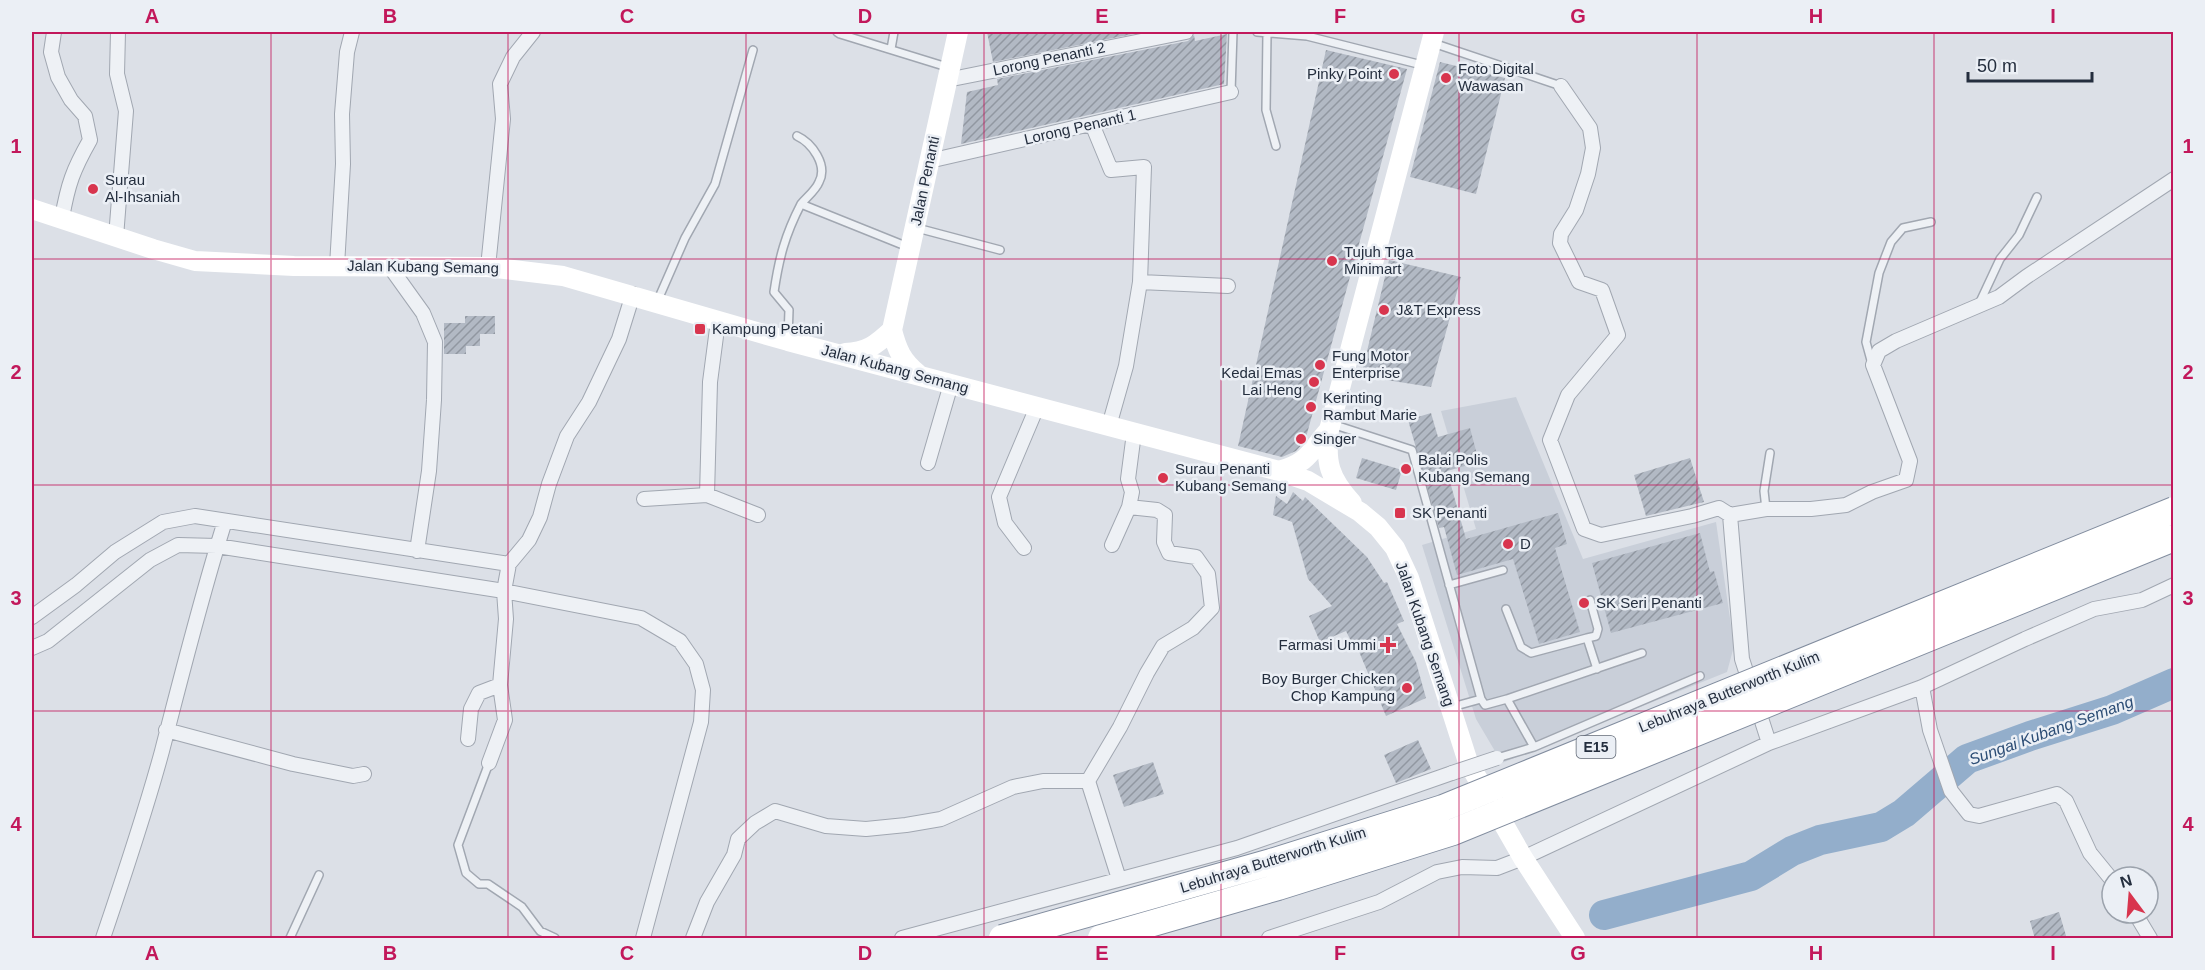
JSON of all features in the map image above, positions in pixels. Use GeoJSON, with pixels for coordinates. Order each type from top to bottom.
{"type":"FeatureCollection","features":[{"type":"Feature","properties":{"kind":"highway","name":"Lebuhraya Butterworth Kulim"},"geometry":{"type":"LineString","coordinates":[[1002,939],[1270,862],[1443,808],[2174,510]]}},
{"type":"Feature","properties":{"kind":"highway","name":"Lebuhraya Butterworth Kulim"},"geometry":{"type":"LineString","coordinates":[[1101,939],[1453,832],[2174,538]]}},
{"type":"Feature","properties":{"kind":"main road","name":"Jalan Penanti"},"geometry":{"type":"LineString","coordinates":[[892,330],[958,32]]}},
{"type":"Feature","properties":{"kind":"main road"},"geometry":{"type":"LineString","coordinates":[[1360,512],[1339,489],[1331,474],[1326,452],[1330,427],[1432,37]]}},
{"type":"Feature","properties":{"kind":"main road","name":"Jalan Kubang Semang"},"geometry":{"type":"LineString","coordinates":[[32,209],[195,261],[337,266],[488,267],[563,276],[633,294],[788,341],[1279,471],[1308,481],[1360,512],[1378,527],[1395,548],[1410,578],[1468,762],[1526,862],[1575,939]]}},
{"type":"Feature","properties":{"kind":"main road"},"geometry":{"type":"LineString","coordinates":[[839,354],[862,352],[892,330],[900,355],[906,364],[920,376]]}},
{"type":"Feature","properties":{"kind":"main road"},"geometry":{"type":"LineString","coordinates":[[1279,471],[1297,466],[1309,456],[1330,427]]}},
{"type":"Feature","properties":{"kind":"street"},"geometry":{"type":"LineString","coordinates":[[54,32],[51,52],[58,77],[71,100],[85,116],[90,140],[68,183],[62,219]]}},
{"type":"Feature","properties":{"kind":"street"},"geometry":{"type":"LineString","coordinates":[[117,237],[126,111],[117,74],[118,32]]}},
{"type":"Feature","properties":{"kind":"street"},"geometry":{"type":"LineString","coordinates":[[337,266],[343,164],[342,114],[347,52],[352,32]]}},
{"type":"Feature","properties":{"kind":"street"},"geometry":{"type":"LineString","coordinates":[[488,267],[503,119],[501,84],[513,57],[533,32]]}},
{"type":"Feature","properties":{"kind":"street","name":"Lorong Penanti 2"},"geometry":{"type":"LineString","coordinates":[[948,74],[1186,32]]}},
{"type":"Feature","properties":{"kind":"street"},"geometry":{"type":"LineString","coordinates":[[1561,86],[1590,128],[1593,148],[1576,210],[1562,234],[1560,243],[1579,282],[1602,290],[1618,335],[1568,395],[1550,440],[1584,529],[1601,535],[1719,508],[1730,515],[1766,509],[1810,510],[1846,505],[1872,492],[1906,480],[1910,461],[1873,365],[1879,351],[1896,341],[1999,297],[2174,179]]}},
{"type":"Feature","properties":{"kind":"street","name":"Lorong Penanti 1"},"geometry":{"type":"LineString","coordinates":[[929,161],[1231,92]]}},
{"type":"Feature","properties":{"kind":"street"},"geometry":{"type":"LineString","coordinates":[[1092,124],[1111,170],[1144,166],[1140,282],[1125,366],[1109,426]]}},
{"type":"Feature","properties":{"kind":"street"},"geometry":{"type":"LineString","coordinates":[[390,267],[423,314],[435,342],[429,471],[417,551]]}},
{"type":"Feature","properties":{"kind":"street"},"geometry":{"type":"LineString","coordinates":[[1140,282],[1228,286]]}},
{"type":"Feature","properties":{"kind":"street"},"geometry":{"type":"LineString","coordinates":[[489,763],[505,720],[500,685],[506,618],[504,591],[509,564],[529,540],[540,517],[549,484],[567,436],[589,402],[619,339],[633,294]]}},
{"type":"Feature","properties":{"kind":"street"},"geometry":{"type":"LineString","coordinates":[[707,495],[710,382],[718,321]]}},
{"type":"Feature","properties":{"kind":"street"},"geometry":{"type":"LineString","coordinates":[[928,464],[951,384]]}},
{"type":"Feature","properties":{"kind":"street"},"geometry":{"type":"LineString","coordinates":[[1024,548],[1005,523],[999,497],[1037,407]]}},
{"type":"Feature","properties":{"kind":"street"},"geometry":{"type":"LineString","coordinates":[[1112,545],[1130,507],[1132,492],[1128,479],[1134,433]]}},
{"type":"Feature","properties":{"kind":"street"},"geometry":{"type":"LineString","coordinates":[[644,499],[707,495],[758,515]]}},
{"type":"Feature","properties":{"kind":"street"},"geometry":{"type":"LineString","coordinates":[[1119,879],[1088,781],[1163,646],[1193,628],[1212,608],[1208,574],[1196,557],[1169,553],[1164,542],[1165,515],[1157,510],[1130,507]]}},
{"type":"Feature","properties":{"kind":"street"},"geometry":{"type":"LineString","coordinates":[[1730,515],[1742,659],[1768,742]]}},
{"type":"Feature","properties":{"kind":"street"},"geometry":{"type":"LineString","coordinates":[[32,617],[76,585],[115,552],[163,522],[195,516],[509,564]]}},
{"type":"Feature","properties":{"kind":"street"},"geometry":{"type":"LineString","coordinates":[[103,939],[137,836],[182,667],[225,522]]}},
{"type":"Feature","properties":{"kind":"street"},"geometry":{"type":"LineString","coordinates":[[32,648],[48,641],[150,560],[178,545],[217,546],[504,591],[641,618],[680,641],[696,664],[704,690],[701,722],[643,939]]}},
{"type":"Feature","properties":{"kind":"street"},"geometry":{"type":"LineString","coordinates":[[1270,938],[1379,902],[1437,873],[1462,867],[1497,868],[1526,862],[1768,742],[1922,687],[2094,609],[2142,600],[2174,585]]}},
{"type":"Feature","properties":{"kind":"street"},"geometry":{"type":"LineString","coordinates":[[468,739],[471,709],[479,693],[500,685]]}},
{"type":"Feature","properties":{"kind":"street"},"geometry":{"type":"LineString","coordinates":[[1922,687],[1930,730],[1951,791],[1969,814],[1979,816],[2057,794],[2066,801],[2090,853],[2100,865]]}},
{"type":"Feature","properties":{"kind":"street"},"geometry":{"type":"LineString","coordinates":[[166,730],[293,764],[353,776],[364,774]]}},
{"type":"Feature","properties":{"kind":"street"},"geometry":{"type":"LineString","coordinates":[[902,939],[1237,848],[1497,758]]}},
{"type":"Feature","properties":{"kind":"street"},"geometry":{"type":"LineString","coordinates":[[693,939],[695,928],[707,902],[734,855],[738,839],[755,823],[775,811],[826,826],[866,829],[941,819],[1013,787],[1043,781],[1088,781]]}},
{"type":"Feature","properties":{"kind":"street"},"geometry":{"type":"LineString","coordinates":[[2142,925],[2150,939]]}},
{"type":"Feature","properties":{"kind":"lane"},"geometry":{"type":"LineString","coordinates":[[837,32],[891,49],[948,74]]}},
{"type":"Feature","properties":{"kind":"lane"},"geometry":{"type":"LineString","coordinates":[[891,49],[894,32]]}},
{"type":"Feature","properties":{"kind":"lane"},"geometry":{"type":"LineString","coordinates":[[1231,92],[1233,32]]}},
{"type":"Feature","properties":{"kind":"lane"},"geometry":{"type":"LineString","coordinates":[[1257,32],[1307,36],[1425,66]]}},
{"type":"Feature","properties":{"kind":"lane"},"geometry":{"type":"LineString","coordinates":[[1268,33],[1266,110],[1276,146]]}},
{"type":"Feature","properties":{"kind":"lane"},"geometry":{"type":"LineString","coordinates":[[1432,37],[1561,86]]}},
{"type":"Feature","properties":{"kind":"lane"},"geometry":{"type":"LineString","coordinates":[[657,302],[685,238],[715,184],[753,50]]}},
{"type":"Feature","properties":{"kind":"lane"},"geometry":{"type":"LineString","coordinates":[[788,341],[789,310],[774,292],[779,259],[787,231],[801,204],[820,182],[820,161],[807,141],[797,136]]}},
{"type":"Feature","properties":{"kind":"lane"},"geometry":{"type":"LineString","coordinates":[[1978,306],[2000,259],[2019,235],[2037,197]]}},
{"type":"Feature","properties":{"kind":"lane"},"geometry":{"type":"LineString","coordinates":[[801,204],[910,248]]}},
{"type":"Feature","properties":{"kind":"lane"},"geometry":{"type":"LineString","coordinates":[[1873,365],[1866,342],[1883,260],[1891,242],[1902,228],[1931,222]]}},
{"type":"Feature","properties":{"kind":"lane"},"geometry":{"type":"LineString","coordinates":[[915,228],[1000,250]]}},
{"type":"Feature","properties":{"kind":"lane"},"geometry":{"type":"LineString","coordinates":[[1330,427],[1412,450],[1481,699],[1485,705],[1642,653]]}},
{"type":"Feature","properties":{"kind":"lane"},"geometry":{"type":"LineString","coordinates":[[1766,509],[1764,491],[1770,453]]}},
{"type":"Feature","properties":{"kind":"lane"},"geometry":{"type":"LineString","coordinates":[[1449,585],[1503,570]]}},
{"type":"Feature","properties":{"kind":"lane"},"geometry":{"type":"LineString","coordinates":[[1506,609],[1521,647],[1531,653],[1596,636],[1598,629],[1590,600]]}},
{"type":"Feature","properties":{"kind":"lane"},"geometry":{"type":"LineString","coordinates":[[1587,638],[1596,669]]}},
{"type":"Feature","properties":{"kind":"lane"},"geometry":{"type":"LineString","coordinates":[[1497,758],[1534,747],[1700,676]]}},
{"type":"Feature","properties":{"kind":"lane"},"geometry":{"type":"LineString","coordinates":[[1450,708],[1481,699]]}},
{"type":"Feature","properties":{"kind":"lane"},"geometry":{"type":"LineString","coordinates":[[1507,699],[1534,747]]}},
{"type":"Feature","properties":{"kind":"lane"},"geometry":{"type":"LineString","coordinates":[[489,763],[458,845],[466,873],[479,884],[488,884],[522,907],[540,931],[555,939]]}},
{"type":"Feature","properties":{"kind":"lane"},"geometry":{"type":"LineString","coordinates":[[290,939],[319,875]]}},
{"type":"Feature","properties":{"kind":"shaded area","name":"SK Seri Penanti"},"geometry":{"type":"Polygon","coordinates":[[[1516,397],[1583,559],[1716,522],[1734,646],[1727,672],[1502,763],[1476,719],[1422,545],[1476,529],[1441,411],[1516,397]]]}},
{"type":"Feature","properties":{"kind":"building"},"geometry":{"type":"Polygon","coordinates":[[[987,32],[1143,32],[993,62],[987,32]]]}},
{"type":"Feature","properties":{"kind":"building"},"geometry":{"type":"Polygon","coordinates":[[[1227,34],[1224,84],[961,144],[967,92],[998,85],[997,79],[1188,41],[1194,35],[1195,41],[1227,34]]]}},
{"type":"Feature","properties":{"kind":"building"},"geometry":{"type":"Polygon","coordinates":[[[1326,50],[1407,69],[1305,441],[1296,451],[1282,457],[1238,446],[1326,50]]]}},
{"type":"Feature","properties":{"kind":"building"},"geometry":{"type":"Polygon","coordinates":[[[1440,62],[1505,78],[1476,194],[1410,177],[1440,62]]]}},
{"type":"Feature","properties":{"kind":"building"},"geometry":{"type":"Polygon","coordinates":[[[1389,260],[1461,277],[1431,387],[1361,376],[1389,260]]]}},
{"type":"Feature","properties":{"kind":"building"},"geometry":{"type":"Polygon","coordinates":[[[465,316],[495,316],[495,334],[480,334],[480,346],[466,346],[466,354],[444,354],[444,323],[465,323],[465,316]]]}},
{"type":"Feature","properties":{"kind":"building"},"geometry":{"type":"Polygon","coordinates":[[[1431,413],[1438,437],[1470,428],[1479,462],[1447,471],[1466,539],[1558,513],[1567,544],[1555,548],[1580,632],[1539,644],[1513,559],[1457,575],[1444,527],[1439,528],[1408,420],[1431,413]]]}},
{"type":"Feature","properties":{"kind":"building"},"geometry":{"type":"Polygon","coordinates":[[[1362,458],[1402,470],[1396,490],[1356,478],[1362,458]]]}},
{"type":"Feature","properties":{"kind":"building"},"geometry":{"type":"Polygon","coordinates":[[[1690,458],[1704,502],[1646,516],[1634,475],[1690,458]]]}},
{"type":"Feature","properties":{"kind":"building"},"geometry":{"type":"Polygon","coordinates":[[[1293,492],[1303,501],[1305,497],[1367,557],[1384,583],[1387,582],[1404,621],[1397,624],[1416,662],[1426,698],[1386,716],[1355,642],[1352,643],[1346,631],[1320,642],[1309,616],[1332,606],[1308,579],[1292,522],[1273,515],[1276,496],[1287,504],[1293,492]]]}},
{"type":"Feature","properties":{"kind":"building"},"geometry":{"type":"Polygon","coordinates":[[[1700,533],[1710,572],[1714,571],[1723,603],[1611,633],[1592,563],[1700,533]]]}},
{"type":"Feature","properties":{"kind":"building"},"geometry":{"type":"Polygon","coordinates":[[[1418,740],[1431,769],[1396,783],[1384,755],[1418,740]]]}},
{"type":"Feature","properties":{"kind":"building"},"geometry":{"type":"Polygon","coordinates":[[[1153,762],[1164,794],[1124,807],[1113,775],[1153,762]]]}},
{"type":"Feature","properties":{"kind":"building"},"geometry":{"type":"Polygon","coordinates":[[[2059,912],[2067,939],[2035,939],[2030,921],[2059,912]]]}},
{"type":"Feature","properties":{"kind":"waterway","name":"Sungai Kubang Semang"},"geometry":{"type":"LineString","coordinates":[[1604,915],[1751,876],[1792,851],[1820,840],[1881,827],[1904,813],[1967,759],[2112,710],[2174,683]]}},
{"type":"Feature","properties":{"kind":"place","name":"Pinky Point"},"geometry":{"type":"Point","coordinates":[1394,74]}},
{"type":"Feature","properties":{"kind":"place","name":"Foto Digital Wawasan"},"geometry":{"type":"Point","coordinates":[1446,78]}},
{"type":"Feature","properties":{"kind":"place","name":"Surau Al-Ihsaniah"},"geometry":{"type":"Point","coordinates":[93,189]}},
{"type":"Feature","properties":{"kind":"place","name":"Tujuh Tiga Minimart"},"geometry":{"type":"Point","coordinates":[1332,261]}},
{"type":"Feature","properties":{"kind":"place","name":"J&T Express"},"geometry":{"type":"Point","coordinates":[1384,310]}},
{"type":"Feature","properties":{"kind":"place","name":"Kampung Petani"},"geometry":{"type":"Point","coordinates":[700,329]}},
{"type":"Feature","properties":{"kind":"place","name":"Fung Motor Enterprise"},"geometry":{"type":"Point","coordinates":[1320,365]}},
{"type":"Feature","properties":{"kind":"place","name":"Kedai Emas Lai Heng"},"geometry":{"type":"Point","coordinates":[1314,382]}},
{"type":"Feature","properties":{"kind":"place","name":"Kerinting Rambut Marie"},"geometry":{"type":"Point","coordinates":[1311,407]}},
{"type":"Feature","properties":{"kind":"place","name":"Singer"},"geometry":{"type":"Point","coordinates":[1301,439]}},
{"type":"Feature","properties":{"kind":"place","name":"Balai Polis Kubang Semang"},"geometry":{"type":"Point","coordinates":[1406,469]}},
{"type":"Feature","properties":{"kind":"place","name":"Surau Penanti Kubang Semang"},"geometry":{"type":"Point","coordinates":[1163,478]}},
{"type":"Feature","properties":{"kind":"place","name":"SK Penanti"},"geometry":{"type":"Point","coordinates":[1400,513]}},
{"type":"Feature","properties":{"kind":"place","name":"D"},"geometry":{"type":"Point","coordinates":[1508,544]}},
{"type":"Feature","properties":{"kind":"place","name":"SK Seri Penanti"},"geometry":{"type":"Point","coordinates":[1584,603]}},
{"type":"Feature","properties":{"kind":"place","name":"Farmasi Ummi"},"geometry":{"type":"Point","coordinates":[1388,645]}},
{"type":"Feature","properties":{"kind":"place","name":"Boy Burger Chicken Chop Kampung"},"geometry":{"type":"Point","coordinates":[1407,688]}}]}
